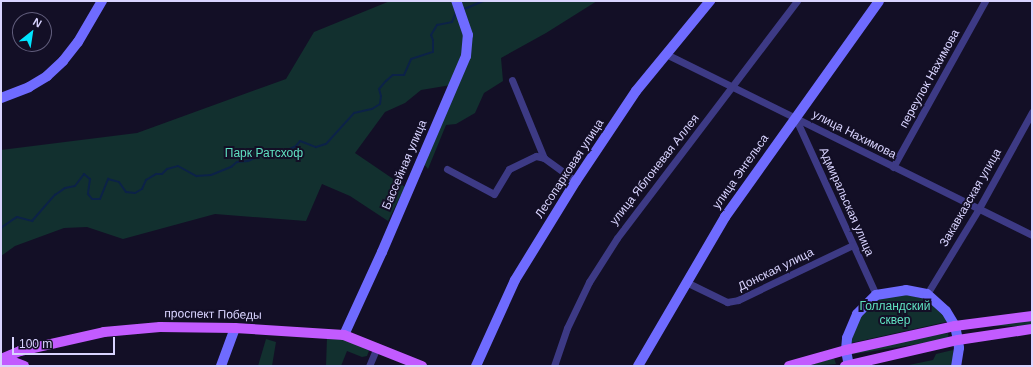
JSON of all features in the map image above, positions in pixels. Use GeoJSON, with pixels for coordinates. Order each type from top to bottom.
{"type":"FeatureCollection","features":[{"type":"Feature","properties":{"kind":"main road"},"geometry":{"type":"LineString","coordinates":[[789,366],[846,350],[955,326],[1032,316]]}},
{"type":"Feature","properties":{"kind":"main road","name":"проспект Победы"},"geometry":{"type":"LineString","coordinates":[[3,362],[20,351],[104,332],[134,329],[235,328],[344,335],[422,366]]}},
{"type":"Feature","properties":{"kind":"main road"},"geometry":{"type":"LineString","coordinates":[[847,366],[958,340],[1032,329]]}},
{"type":"Feature","properties":{"kind":"main road"},"geometry":{"type":"LineString","coordinates":[[27,366],[28,355],[34,348]]}},
{"type":"Feature","properties":{"kind":"main road"},"geometry":{"type":"LineString","coordinates":[[3,362],[15,361],[24,366]]}},
{"type":"Feature","properties":{"kind":"street"},"geometry":{"type":"LineString","coordinates":[[1,98],[29,87],[47,76],[63,61],[78,42],[102,1]]}},
{"type":"Feature","properties":{"kind":"street","name":"Бассейная улица"},"geometry":{"type":"LineString","coordinates":[[344,335],[382,252],[466,56],[468,35],[456,1]]}},
{"type":"Feature","properties":{"kind":"street","name":"Лесопарковая улица"},"geometry":{"type":"LineString","coordinates":[[476,366],[515,280],[576,181],[636,91],[710,1]]}},
{"type":"Feature","properties":{"kind":"street","name":"улица Яблоневая Аллея"},"geometry":{"type":"LineString","coordinates":[[554,366],[567,328],[589,282],[617,238],[732,88],[796,1]]}},
{"type":"Feature","properties":{"kind":"street","name":"улица Энгельса"},"geometry":{"type":"LineString","coordinates":[[638,366],[725,217],[879,1]]}},
{"type":"Feature","properties":{"kind":"street","name":"переулок Нахимова"},"geometry":{"type":"LineString","coordinates":[[893,167],[985,1]]}},
{"type":"Feature","properties":{"kind":"street","name":"улица Нахимова"},"geometry":{"type":"LineString","coordinates":[[666,54],[1032,236]]}},
{"type":"Feature","properties":{"kind":"street"},"geometry":{"type":"LineString","coordinates":[[512,80],[544,158]]}},
{"type":"Feature","properties":{"kind":"street","name":"Закавказская улица"},"geometry":{"type":"LineString","coordinates":[[927,294],[978,210],[1032,112]]}},
{"type":"Feature","properties":{"kind":"street","name":"Адмиральская улица"},"geometry":{"type":"LineString","coordinates":[[795,117],[876,296]]}},
{"type":"Feature","properties":{"kind":"street"},"geometry":{"type":"LineString","coordinates":[[447,169],[494,194],[509,170],[536,156],[544,158],[576,181]]}},
{"type":"Feature","properties":{"kind":"street","name":"Донская улица"},"geometry":{"type":"LineString","coordinates":[[686,282],[727,302],[738,300],[854,245]]}},
{"type":"Feature","properties":{"kind":"street"},"geometry":{"type":"LineString","coordinates":[[847,366],[846,350],[849,329],[857,314],[876,296],[906,290],[927,294],[946,311],[955,326],[958,340],[959,348],[956,366]]}},
{"type":"Feature","properties":{"kind":"street"},"geometry":{"type":"LineString","coordinates":[[221,366],[235,328]]}},
{"type":"Feature","properties":{"kind":"street"},"geometry":{"type":"LineString","coordinates":[[369,366],[377,347]]}},
{"type":"Feature","properties":{"kind":"green space","name":"Парк Ратсхоф"},"geometry":{"type":"Polygon","coordinates":[[[390,1],[597,1],[546,33],[501,58],[503,81],[484,93],[475,113],[456,124],[446,125],[428,169],[424,164],[451,85],[421,90],[405,103],[385,112],[355,153],[405,187],[388,221],[350,196],[322,184],[306,221],[215,214],[123,239],[87,227],[64,228],[15,246],[1,256],[1,150],[137,133],[286,79],[314,32],[390,1]]]}},
{"type":"Feature","properties":{"kind":"green space","name":"Голландский сквер"},"geometry":{"type":"Polygon","coordinates":[[[892,295],[908,295],[924,299],[937,307],[947,319],[946,322],[851,343],[857,322],[866,309],[876,300],[892,295]]]}},
{"type":"Feature","properties":{"kind":"green space"},"geometry":{"type":"Polygon","coordinates":[[[961,320],[1032,320],[1032,326],[961,326],[961,320]]]}},
{"type":"Feature","properties":{"kind":"green space"},"geometry":{"type":"Polygon","coordinates":[[[948,333],[949,339],[851,354],[850,348],[948,333]]]}},
{"type":"Feature","properties":{"kind":"green space"},"geometry":{"type":"Polygon","coordinates":[[[327,337],[345,339],[370,348],[367,356],[362,357],[347,351],[341,366],[326,366],[327,337]]]}},
{"type":"Feature","properties":{"kind":"green space"},"geometry":{"type":"Polygon","coordinates":[[[266,339],[276,342],[272,366],[258,366],[266,339]]]}},
{"type":"Feature","properties":{"kind":"green space"},"geometry":{"type":"Polygon","coordinates":[[[953,350],[953,363],[951,366],[904,366],[933,360],[936,354],[953,350]]]}},
{"type":"Feature","properties":{"kind":"green space"},"geometry":{"type":"Polygon","coordinates":[[[834,358],[836,364],[807,366],[834,358]]]}},
{"type":"Feature","properties":{"kind":"waterway"},"geometry":{"type":"LineString","coordinates":[[462,10],[483,1]]}},
{"type":"Feature","properties":{"kind":"waterway"},"geometry":{"type":"LineString","coordinates":[[1,230],[2,227],[17,217],[32,221],[55,195],[65,188],[75,186],[84,174],[90,179],[88,194],[92,199],[100,199],[108,179],[119,182],[126,192],[135,193],[142,189],[146,180],[156,174],[162,174],[167,169],[178,166],[196,176],[211,175],[231,167],[237,162],[248,161],[264,154],[273,156],[296,146],[300,141],[316,147],[326,144],[354,113],[372,109],[380,104],[381,96],[379,89],[393,75],[404,75],[411,59],[433,52],[433,40],[431,35],[437,25],[452,22],[456,12]]}}]}
